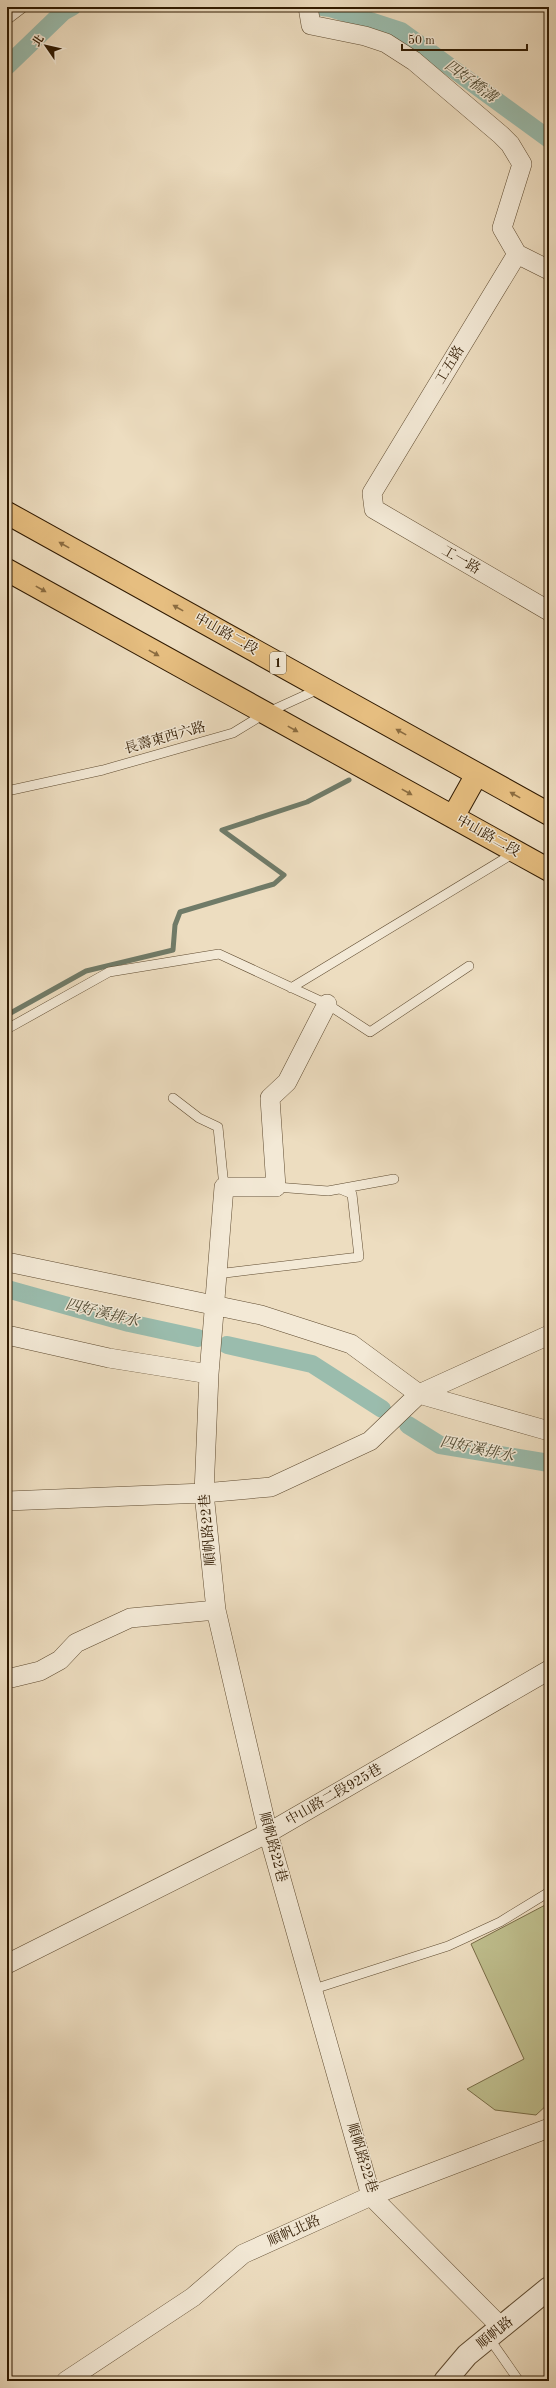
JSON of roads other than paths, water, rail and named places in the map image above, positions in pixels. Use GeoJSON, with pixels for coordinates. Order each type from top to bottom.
{"type":"FeatureCollection","features":[{"type":"Feature","properties":{"kind":"main road","name":"中山路二段"},"geometry":{"type":"LineString","coordinates":[[7,513],[549,814]]}},
{"type":"Feature","properties":{"kind":"main road","name":"中山路二段"},"geometry":{"type":"LineString","coordinates":[[7,570],[264,714],[549,870]]}},
{"type":"Feature","properties":{"kind":"main road"},"geometry":{"type":"LineString","coordinates":[[453,817],[477,774]]}},
{"type":"Feature","properties":{"kind":"street"},"geometry":{"type":"LineString","coordinates":[[308,7],[311,25],[365,36],[386,43],[414,61],[510,144],[522,164],[502,228],[517,254],[549,270]]}},
{"type":"Feature","properties":{"kind":"street","name":"工五路"},"geometry":{"type":"LineString","coordinates":[[374,509],[372,493],[517,254]]}},
{"type":"Feature","properties":{"kind":"street","name":"工一路"},"geometry":{"type":"LineString","coordinates":[[374,509],[549,610]]}},
{"type":"Feature","properties":{"kind":"street"},"geometry":{"type":"LineString","coordinates":[[224,1187],[276,1187],[270,1098],[287,1082],[327,1004]]}},
{"type":"Feature","properties":{"kind":"street","name":"順帆路22巷"},"geometry":{"type":"LineString","coordinates":[[224,1187],[216,1307],[209,1374],[204,1493],[216,1610],[268,1833],[314,1989],[371,2196],[495,2333]]}},
{"type":"Feature","properties":{"kind":"street"},"geometry":{"type":"LineString","coordinates":[[7,1262],[216,1307],[261,1315],[351,1344],[419,1394],[549,1431]]}},
{"type":"Feature","properties":{"kind":"street"},"geometry":{"type":"LineString","coordinates":[[7,1335],[109,1358],[209,1374]]}},
{"type":"Feature","properties":{"kind":"street"},"geometry":{"type":"LineString","coordinates":[[7,1501],[204,1493],[271,1487],[370,1441],[419,1394],[549,1335]]}},
{"type":"Feature","properties":{"kind":"street"},"geometry":{"type":"LineString","coordinates":[[7,1679],[40,1671],[60,1660],[76,1643],[130,1618],[216,1610]]}},
{"type":"Feature","properties":{"kind":"street","name":"中山路二段925巷"},"geometry":{"type":"LineString","coordinates":[[7,1964],[268,1833],[549,1670]]}},
{"type":"Feature","properties":{"kind":"street","name":"順帆北路"},"geometry":{"type":"LineString","coordinates":[[66,2381],[193,2297],[243,2254],[371,2196],[549,2128]]}},
{"type":"Feature","properties":{"kind":"street","name":"順帆路"},"geometry":{"type":"LineString","coordinates":[[445,2381],[467,2355],[549,2288]]}},
{"type":"Feature","properties":{"kind":"lane"},"geometry":{"type":"LineString","coordinates":[[7,20],[24,7]]}},
{"type":"Feature","properties":{"kind":"lane","name":"長壽東西六路"},"geometry":{"type":"LineString","coordinates":[[7,791],[102,770],[233,733],[264,714],[322,688]]}},
{"type":"Feature","properties":{"kind":"lane"},"geometry":{"type":"LineString","coordinates":[[291,988],[516,852]]}},
{"type":"Feature","properties":{"kind":"lane"},"geometry":{"type":"LineString","coordinates":[[7,1029],[109,972],[219,954],[327,1004],[370,1032],[469,966]]}},
{"type":"Feature","properties":{"kind":"lane"},"geometry":{"type":"LineString","coordinates":[[173,1098],[199,1118],[218,1127],[224,1187]]}},
{"type":"Feature","properties":{"kind":"lane"},"geometry":{"type":"LineString","coordinates":[[276,1187],[328,1191],[394,1179]]}},
{"type":"Feature","properties":{"kind":"lane"},"geometry":{"type":"LineString","coordinates":[[217,1274],[359,1257],[352,1194],[340,1189]]}},
{"type":"Feature","properties":{"kind":"lane"},"geometry":{"type":"LineString","coordinates":[[314,1989],[448,1946],[500,1922],[549,1892]]}},
{"type":"Feature","properties":{"kind":"lane"},"geometry":{"type":"LineString","coordinates":[[495,2333],[519,2381]]}},
{"type":"Feature","properties":{"kind":"waterway","name":"四好橋溝"},"geometry":{"type":"LineString","coordinates":[[7,66],[63,12],[72,7]]}},
{"type":"Feature","properties":{"kind":"waterway","name":"四好橋溝"},"geometry":{"type":"LineString","coordinates":[[322,7],[330,8],[401,31],[549,139]]}},
{"type":"Feature","properties":{"kind":"waterway"},"geometry":{"type":"LineString","coordinates":[[7,1015],[86,971],[173,950],[175,925],[180,912],[274,884],[284,875],[222,830],[307,802],[349,780]]}},
{"type":"Feature","properties":{"kind":"waterway","name":"四好溪排水"},"geometry":{"type":"LineString","coordinates":[[7,1289],[129,1323],[198,1338]]}},
{"type":"Feature","properties":{"kind":"waterway","name":"四好溪排水"},"geometry":{"type":"LineString","coordinates":[[227,1345],[312,1364],[382,1409]]}},
{"type":"Feature","properties":{"kind":"waterway","name":"四好溪排水"},"geometry":{"type":"LineString","coordinates":[[408,1425],[440,1445],[549,1463]]}}]}
